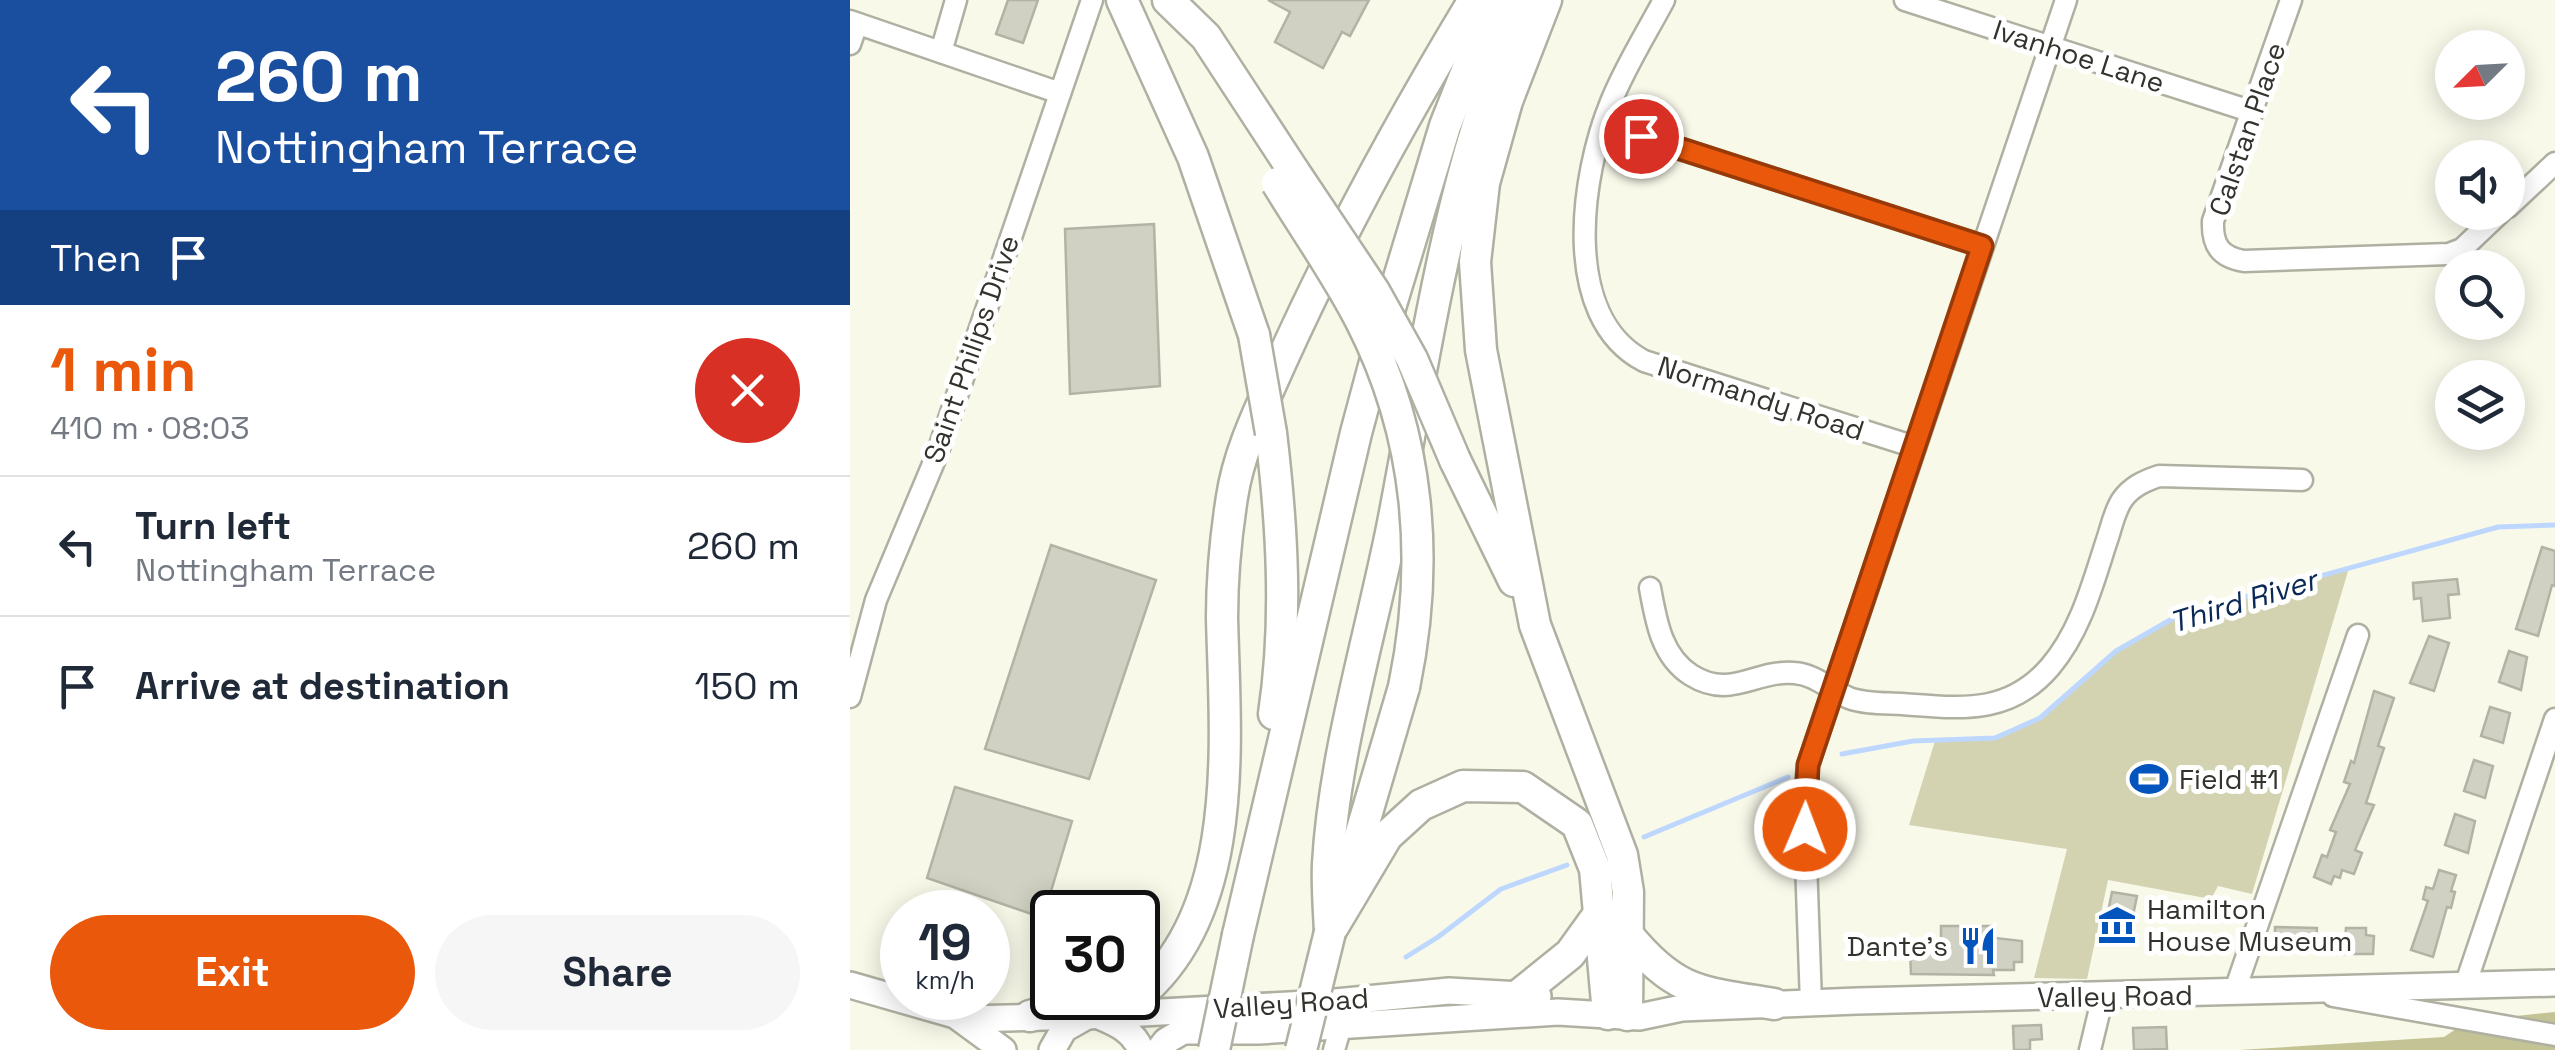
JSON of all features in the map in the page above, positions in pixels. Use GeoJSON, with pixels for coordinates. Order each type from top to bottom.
{"type":"FeatureCollection","features":[{"type":"Feature","properties":{"kind":"highway"},"geometry":{"type":"LineString","coordinates":[[1122,0],[1193,158],[1254,334],[1271,433],[1282,524],[1278,685],[1238,935]]}},
{"type":"Feature","properties":{"kind":"highway"},"geometry":{"type":"LineString","coordinates":[[1168,0],[1286,178],[1374,291],[1412,359],[1535,625],[1622,855],[1628,892],[1628,934],[1617,1008]]}},
{"type":"Feature","properties":{"kind":"highway"},"geometry":{"type":"LineString","coordinates":[[1160,967],[1181,950],[1199,910],[1220,828],[1226,782],[1224,593],[1232,494],[1251,429],[1306,308],[1474,0]]}},
{"type":"Feature","properties":{"kind":"highway"},"geometry":{"type":"LineString","coordinates":[[1214,1050],[1356,433],[1445,126],[1495,0]]}},
{"type":"Feature","properties":{"kind":"highway"},"geometry":{"type":"LineString","coordinates":[[1330,932],[1328,864],[1344,750],[1443,268],[1484,100],[1526,0]]}},
{"type":"Feature","properties":{"kind":"highway"},"geometry":{"type":"LineString","coordinates":[[1535,625],[1481,350],[1475,262],[1484,183],[1507,100],[1546,0]]}},
{"type":"Feature","properties":{"kind":"highway"},"geometry":{"type":"LineString","coordinates":[[1286,178],[1360,317],[1388,382],[1408,451],[1418,520],[1419,587],[1404,688],[1330,932],[1302,1050]]}},
{"type":"Feature","properties":{"kind":"highway"},"geometry":{"type":"LineString","coordinates":[[1330,932],[1386,836],[1421,804],[1463,786],[1523,787],[1576,824],[1596,869],[1617,1008]]}},
{"type":"Feature","properties":{"kind":"highway"},"geometry":{"type":"LineString","coordinates":[[1519,995],[1570,954],[1601,911]]}},
{"type":"Feature","properties":{"kind":"highway"},"geometry":{"type":"LineString","coordinates":[[1628,934],[1650,962],[1692,990],[1774,1004]]}},
{"type":"Feature","properties":{"kind":"main road","name":"Valley Road"},"geometry":{"type":"LineString","coordinates":[[1159,1050],[1183,1031],[1337,1038],[1617,1008],[1647,1001],[1676,1008],[2555,983]]}},
{"type":"Feature","properties":{"kind":"main road"},"geometry":{"type":"LineString","coordinates":[[850,986],[880,995]]}},
{"type":"Feature","properties":{"kind":"main road","name":"Valley Road"},"geometry":{"type":"LineString","coordinates":[[1160,1001],[1325,1004],[1366,997],[1449,992],[1519,995],[1617,1008]]}},
{"type":"Feature","properties":{"kind":"main road"},"geometry":{"type":"LineString","coordinates":[[1010,1017],[1030,1016]]}},
{"type":"Feature","properties":{"kind":"main road"},"geometry":{"type":"LineString","coordinates":[[966,1020],[998,1048]]}},
{"type":"Feature","properties":{"kind":"main road"},"geometry":{"type":"LineString","coordinates":[[1052,1050],[1064,1029],[1081,1020]]}},
{"type":"Feature","properties":{"kind":"main road"},"geometry":{"type":"LineString","coordinates":[[1124,1020],[1142,1050]]}},
{"type":"Feature","properties":{"kind":"street"},"geometry":{"type":"LineString","coordinates":[[941,52],[956,0]]}},
{"type":"Feature","properties":{"kind":"street","name":"Saint Philips Drive"},"geometry":{"type":"LineString","coordinates":[[850,697],[876,600],[936,457],[1092,0]]}},
{"type":"Feature","properties":{"kind":"street","name":"Normandy Road"},"geometry":{"type":"LineString","coordinates":[[1664,0],[1603,124],[1585,212],[1590,287],[1596,308],[1629,353],[1673,371],[1915,447]]}},
{"type":"Feature","properties":{"kind":"street","name":"Ivanhoe Lane"},"geometry":{"type":"LineString","coordinates":[[1905,0],[2253,112]]}},
{"type":"Feature","properties":{"kind":"street"},"geometry":{"type":"LineString","coordinates":[[1812,1003],[1804,805],[1808,765],[2066,0]]}},
{"type":"Feature","properties":{"kind":"street","name":"Calstan Place"},"geometry":{"type":"LineString","coordinates":[[2291,0],[2213,222],[2212,238],[2224,255],[2244,261],[2449,254],[2462,250],[2483,230]]}},
{"type":"Feature","properties":{"kind":"street"},"geometry":{"type":"LineString","coordinates":[[852,30],[941,52],[1060,93]]}},
{"type":"Feature","properties":{"kind":"street"},"geometry":{"type":"LineString","coordinates":[[1603,124],[1982,246]]}},
{"type":"Feature","properties":{"kind":"street"},"geometry":{"type":"LineString","coordinates":[[2525,191],[2555,163]]}},
{"type":"Feature","properties":{"kind":"street"},"geometry":{"type":"LineString","coordinates":[[1650,588],[1658,630],[1666,648],[1688,674],[1716,685],[1730,687],[1764,676],[1796,672],[1862,701],[1972,709],[2012,697],[2050,666],[2074,631],[2119,504],[2144,481],[2160,476],[2302,480]]}},
{"type":"Feature","properties":{"kind":"street"},"geometry":{"type":"LineString","coordinates":[[2234,993],[2358,635]]}},
{"type":"Feature","properties":{"kind":"street"},"geometry":{"type":"LineString","coordinates":[[2465,986],[2555,719]]}},
{"type":"Feature","properties":{"kind":"street"},"geometry":{"type":"LineString","coordinates":[[2306,990],[2555,1035]]}},
{"type":"Feature","properties":{"kind":"street"},"geometry":{"type":"LineString","coordinates":[[2090,1050],[2102,996]]}},
{"type":"Feature","properties":{"kind":"green space"},"geometry":{"type":"Polygon","coordinates":[[[2349,568],[2252,894],[2218,886],[2211,899],[2108,880],[2087,979],[2034,978],[2067,849],[1909,825],[1935,741],[1995,738],[2040,718],[2116,651],[2179,615],[2349,568]]]}},
{"type":"Feature","properties":{"kind":"green space"},"geometry":{"type":"Polygon","coordinates":[[[2555,1012],[2555,1050],[2239,1050],[2444,1037],[2468,1021],[2555,1012]]]}},
{"type":"Feature","properties":{"kind":"building"},"geometry":{"type":"Polygon","coordinates":[[[1008,0],[1038,0],[1023,43],[996,34],[1008,0]]]}},
{"type":"Feature","properties":{"kind":"building"},"geometry":{"type":"Polygon","coordinates":[[[1268,0],[1369,0],[1350,36],[1342,32],[1323,68],[1275,42],[1290,12],[1268,0]]]}},
{"type":"Feature","properties":{"kind":"building"},"geometry":{"type":"Polygon","coordinates":[[[1154,224],[1160,386],[1070,394],[1065,229],[1154,224]]]}},
{"type":"Feature","properties":{"kind":"building"},"geometry":{"type":"Polygon","coordinates":[[[1051,545],[1156,580],[1089,779],[985,749],[1051,545]]]}},
{"type":"Feature","properties":{"kind":"building"},"geometry":{"type":"Polygon","coordinates":[[[2542,547],[2555,551],[2555,586],[2552,585],[2538,636],[2516,629],[2542,547]]]}},
{"type":"Feature","properties":{"kind":"building"},"geometry":{"type":"Polygon","coordinates":[[[2457,579],[2459,594],[2448,595],[2450,618],[2423,621],[2421,598],[2414,599],[2413,583],[2457,579]]]}},
{"type":"Feature","properties":{"kind":"building"},"geometry":{"type":"Polygon","coordinates":[[[2429,636],[2449,643],[2434,691],[2410,683],[2429,636]]]}},
{"type":"Feature","properties":{"kind":"building"},"geometry":{"type":"Polygon","coordinates":[[[2509,651],[2527,657],[2521,690],[2499,682],[2509,651]]]}},
{"type":"Feature","properties":{"kind":"building"},"geometry":{"type":"Polygon","coordinates":[[[2374,691],[2394,698],[2378,746],[2384,748],[2366,803],[2374,805],[2355,850],[2362,853],[2354,874],[2342,870],[2340,878],[2334,876],[2331,884],[2314,877],[2336,832],[2330,830],[2350,784],[2344,782],[2351,761],[2354,763],[2374,691]]]}},
{"type":"Feature","properties":{"kind":"building"},"geometry":{"type":"Polygon","coordinates":[[[2490,707],[2510,713],[2503,743],[2481,736],[2490,707]]]}},
{"type":"Feature","properties":{"kind":"building"},"geometry":{"type":"Polygon","coordinates":[[[2474,760],[2493,766],[2485,798],[2464,791],[2474,760]]]}},
{"type":"Feature","properties":{"kind":"building"},"geometry":{"type":"Polygon","coordinates":[[[955,787],[1072,821],[1051,890],[1030,890],[1030,914],[1010,907],[1010,890],[962,890],[927,878],[955,787]]]}},
{"type":"Feature","properties":{"kind":"building"},"geometry":{"type":"Polygon","coordinates":[[[2455,814],[2475,821],[2468,853],[2445,845],[2455,814]]]}},
{"type":"Feature","properties":{"kind":"building"},"geometry":{"type":"Polygon","coordinates":[[[2439,870],[2456,875],[2451,891],[2455,892],[2433,957],[2411,950],[2428,901],[2423,899],[2426,887],[2433,889],[2439,870]]]}},
{"type":"Feature","properties":{"kind":"building","name":"Hamilton House Museum"},"geometry":{"type":"Polygon","coordinates":[[[2112,892],[2137,896],[2128,940],[2103,937],[2112,892]]]}},
{"type":"Feature","properties":{"kind":"building","name":"Dante's"},"geometry":{"type":"Polygon","coordinates":[[[1941,926],[1995,926],[1995,938],[2022,941],[2022,962],[2014,962],[2014,970],[1993,970],[1994,975],[1911,974],[1910,951],[1935,950],[1935,940],[1941,940],[1941,926]]]}},
{"type":"Feature","properties":{"kind":"building"},"geometry":{"type":"Polygon","coordinates":[[[2275,927],[2317,928],[2316,942],[2306,952],[2275,952],[2275,927]]]}},
{"type":"Feature","properties":{"kind":"building"},"geometry":{"type":"Polygon","coordinates":[[[2346,928],[2366,928],[2366,935],[2374,936],[2373,954],[2339,954],[2339,941],[2345,941],[2346,928]]]}},
{"type":"Feature","properties":{"kind":"building"},"geometry":{"type":"Polygon","coordinates":[[[2041,1025],[2042,1039],[2030,1040],[2030,1050],[2014,1050],[2013,1026],[2041,1025]]]}},
{"type":"Feature","properties":{"kind":"building"},"geometry":{"type":"Polygon","coordinates":[[[2166,1027],[2167,1049],[2134,1050],[2133,1028],[2166,1027]]]}},
{"type":"Feature","properties":{"kind":"waterway","name":"Third River"},"geometry":{"type":"LineString","coordinates":[[1842,754],[1913,741],[1995,738],[2040,718],[2116,651],[2179,615],[2498,527],[2555,525]]}},
{"type":"Feature","properties":{"kind":"waterway","name":"Third River"},"geometry":{"type":"LineString","coordinates":[[1644,837],[1788,777]]}},
{"type":"Feature","properties":{"kind":"waterway","name":"Third River"},"geometry":{"type":"LineString","coordinates":[[1406,957],[1501,889],[1567,865]]}},
{"type":"Feature","properties":{"kind":"place","name":"Field #1"},"geometry":{"type":"Point","coordinates":[2149,779]}},
{"type":"Feature","properties":{"kind":"place","name":"Hamilton House Museum"},"geometry":{"type":"Point","coordinates":[2117,925]}},
{"type":"Feature","properties":{"kind":"place","name":"Dante's"},"geometry":{"type":"Point","coordinates":[1978,946]}},
{"type":"Feature","properties":{"kind":"route"},"geometry":{"type":"LineString","coordinates":[[1641,136],[1982,246],[1808,765],[1805,829]]}}]}
